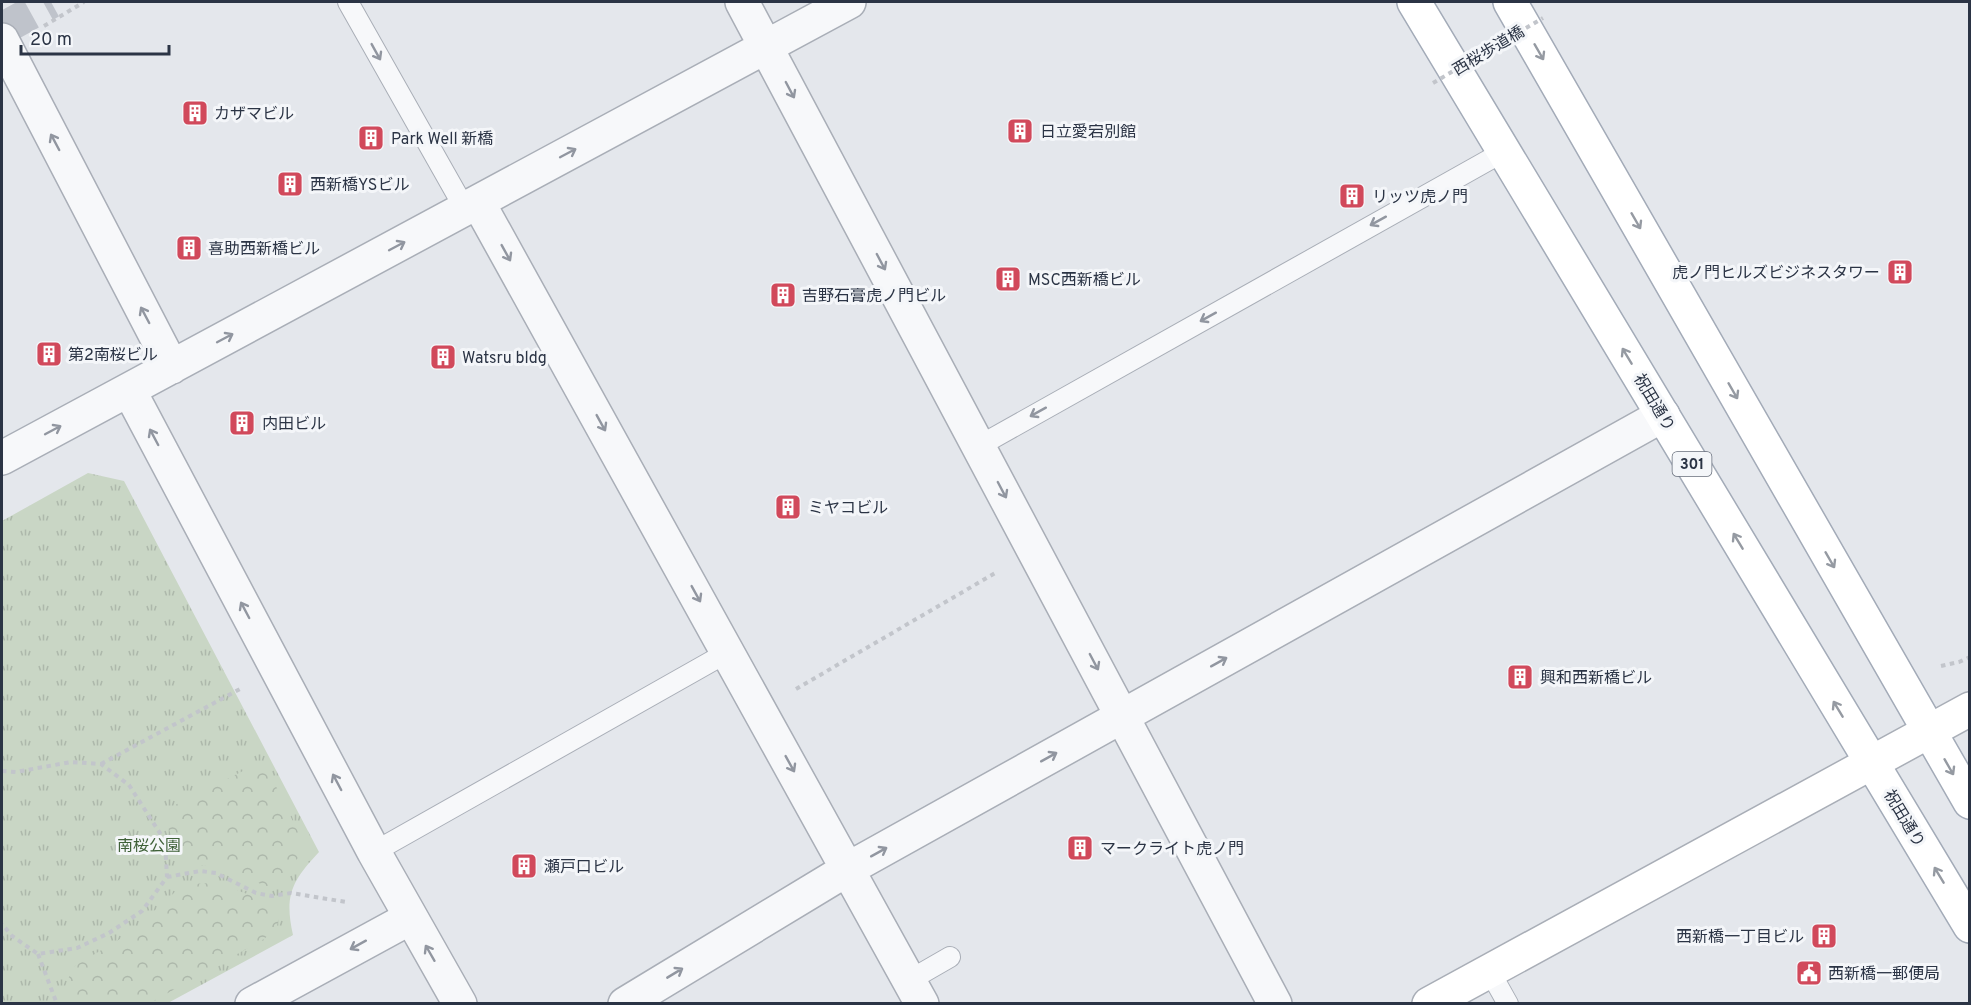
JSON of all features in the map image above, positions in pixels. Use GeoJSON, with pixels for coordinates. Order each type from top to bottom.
{"type":"FeatureCollection","features":[{"type":"Feature","properties":{"kind":"main road","name":"祝田通り"},"geometry":{"type":"LineString","coordinates":[[1414,2],[1970,926]]}},
{"type":"Feature","properties":{"kind":"main road"},"geometry":{"type":"LineString","coordinates":[[1510,2],[1970,802]]}},
{"type":"Feature","properties":{"kind":"main road"},"geometry":{"type":"LineString","coordinates":[[1429,1004],[1970,709]]}},
{"type":"Feature","properties":{"kind":"street"},"geometry":{"type":"LineString","coordinates":[[742,2],[1275,1004]]}},
{"type":"Feature","properties":{"kind":"street"},"geometry":{"type":"LineString","coordinates":[[2,458],[849,2]]}},
{"type":"Feature","properties":{"kind":"street"},"geometry":{"type":"LineString","coordinates":[[2,40],[172,367]]}},
{"type":"Feature","properties":{"kind":"street"},"geometry":{"type":"LineString","coordinates":[[471,205],[728,652],[916,992]]}},
{"type":"Feature","properties":{"kind":"street"},"geometry":{"type":"LineString","coordinates":[[129,390],[374,852],[460,1004]]}},
{"type":"Feature","properties":{"kind":"street"},"geometry":{"type":"LineString","coordinates":[[625,1004],[848,869],[1663,415]]}},
{"type":"Feature","properties":{"kind":"street"},"geometry":{"type":"LineString","coordinates":[[252,1004],[410,918]]}},
{"type":"Feature","properties":{"kind":"lane"},"geometry":{"type":"LineString","coordinates":[[348,2],[471,205]]}},
{"type":"Feature","properties":{"kind":"lane"},"geometry":{"type":"LineString","coordinates":[[979,446],[1503,152]]}},
{"type":"Feature","properties":{"kind":"lane"},"geometry":{"type":"LineString","coordinates":[[374,852],[728,652]]}},
{"type":"Feature","properties":{"kind":"lane"},"geometry":{"type":"LineString","coordinates":[[916,992],[950,957]]}},
{"type":"Feature","properties":{"kind":"lane"},"geometry":{"type":"LineString","coordinates":[[1489,970],[1508,1004]]}},
{"type":"Feature","properties":{"kind":"path"},"geometry":{"type":"LineString","coordinates":[[38,30],[84,2]]}},
{"type":"Feature","properties":{"kind":"path","name":"西桜歩道橋"},"geometry":{"type":"LineString","coordinates":[[1433,83],[1543,18]]}},
{"type":"Feature","properties":{"kind":"path"},"geometry":{"type":"LineString","coordinates":[[760,710],[1034,550]]}},
{"type":"Feature","properties":{"kind":"path"},"geometry":{"type":"LineString","coordinates":[[2,771],[16,772],[71,762],[101,764],[246,686]]}},
{"type":"Feature","properties":{"kind":"path"},"geometry":{"type":"LineString","coordinates":[[38,954],[77,948],[109,933],[142,912],[167,877],[165,841],[149,813],[129,785],[101,764]]}},
{"type":"Feature","properties":{"kind":"path"},"geometry":{"type":"LineString","coordinates":[[167,877],[200,871],[216,873],[256,893],[272,896],[291,893],[356,904]]}},
{"type":"Feature","properties":{"kind":"path"},"geometry":{"type":"LineString","coordinates":[[2,924],[12,936],[38,954],[57,1004]]}},
{"type":"Feature","properties":{"kind":"green space","name":"南桜公園"},"geometry":{"type":"Polygon","coordinates":[[[88,473],[124,481],[319,852],[302,872],[292,889],[289,909],[293,935],[168,1003],[2,1003],[2,521],[88,473]]]}},
{"type":"Feature","properties":{"kind":"green space"},"geometry":{"type":"Polygon","coordinates":[[[253,766],[262,766],[270,774],[302,840],[299,855],[291,869],[283,879],[269,886],[233,869],[199,865],[188,861],[174,840],[165,817],[173,806],[253,766]]]}},
{"type":"Feature","properties":{"kind":"green space"},"geometry":{"type":"Polygon","coordinates":[[[212,883],[249,894],[274,908],[280,915],[276,929],[264,939],[150,1003],[69,1003],[65,987],[73,967],[130,933],[175,892],[191,884],[212,883]]]}},
{"type":"Feature","properties":{"kind":"tunnel"},"geometry":{"type":"LineString","coordinates":[[2,29],[51,2]]}},
{"type":"Feature","properties":{"kind":"place","name":"カザマビル"},"geometry":{"type":"Point","coordinates":[195,113]}},
{"type":"Feature","properties":{"kind":"place","name":"日立愛宕別館"},"geometry":{"type":"Point","coordinates":[1020,131]}},
{"type":"Feature","properties":{"kind":"place","name":"Park Well 新橋"},"geometry":{"type":"Point","coordinates":[371,138]}},
{"type":"Feature","properties":{"kind":"place","name":"西新橋YSビル"},"geometry":{"type":"Point","coordinates":[290,184]}},
{"type":"Feature","properties":{"kind":"place","name":"リッツ虎ノ門"},"geometry":{"type":"Point","coordinates":[1352,196]}},
{"type":"Feature","properties":{"kind":"place","name":"喜助西新橋ビル"},"geometry":{"type":"Point","coordinates":[189,248]}},
{"type":"Feature","properties":{"kind":"place","name":"虎ノ門ヒルズビジネスタワー"},"geometry":{"type":"Point","coordinates":[1900,272]}},
{"type":"Feature","properties":{"kind":"place","name":"MSC西新橋ビル"},"geometry":{"type":"Point","coordinates":[1008,279]}},
{"type":"Feature","properties":{"kind":"place","name":"吉野石膏虎ノ門ビル"},"geometry":{"type":"Point","coordinates":[783,295]}},
{"type":"Feature","properties":{"kind":"place","name":"第2南桜ビル"},"geometry":{"type":"Point","coordinates":[49,354]}},
{"type":"Feature","properties":{"kind":"place","name":"Watsru bldg"},"geometry":{"type":"Point","coordinates":[443,357]}},
{"type":"Feature","properties":{"kind":"place","name":"内田ビル"},"geometry":{"type":"Point","coordinates":[242,423]}},
{"type":"Feature","properties":{"kind":"place","name":"ミヤコビル"},"geometry":{"type":"Point","coordinates":[788,507]}},
{"type":"Feature","properties":{"kind":"place","name":"興和西新橋ビル"},"geometry":{"type":"Point","coordinates":[1520,677]}},
{"type":"Feature","properties":{"kind":"place","name":"マークライト虎ノ門"},"geometry":{"type":"Point","coordinates":[1080,848]}},
{"type":"Feature","properties":{"kind":"place","name":"瀬戸口ビル"},"geometry":{"type":"Point","coordinates":[524,866]}},
{"type":"Feature","properties":{"kind":"place","name":"西新橋一丁目ビル"},"geometry":{"type":"Point","coordinates":[1824,936]}},
{"type":"Feature","properties":{"kind":"place","name":"西新橋一郵便局"},"geometry":{"type":"Point","coordinates":[1809,973]}}]}
